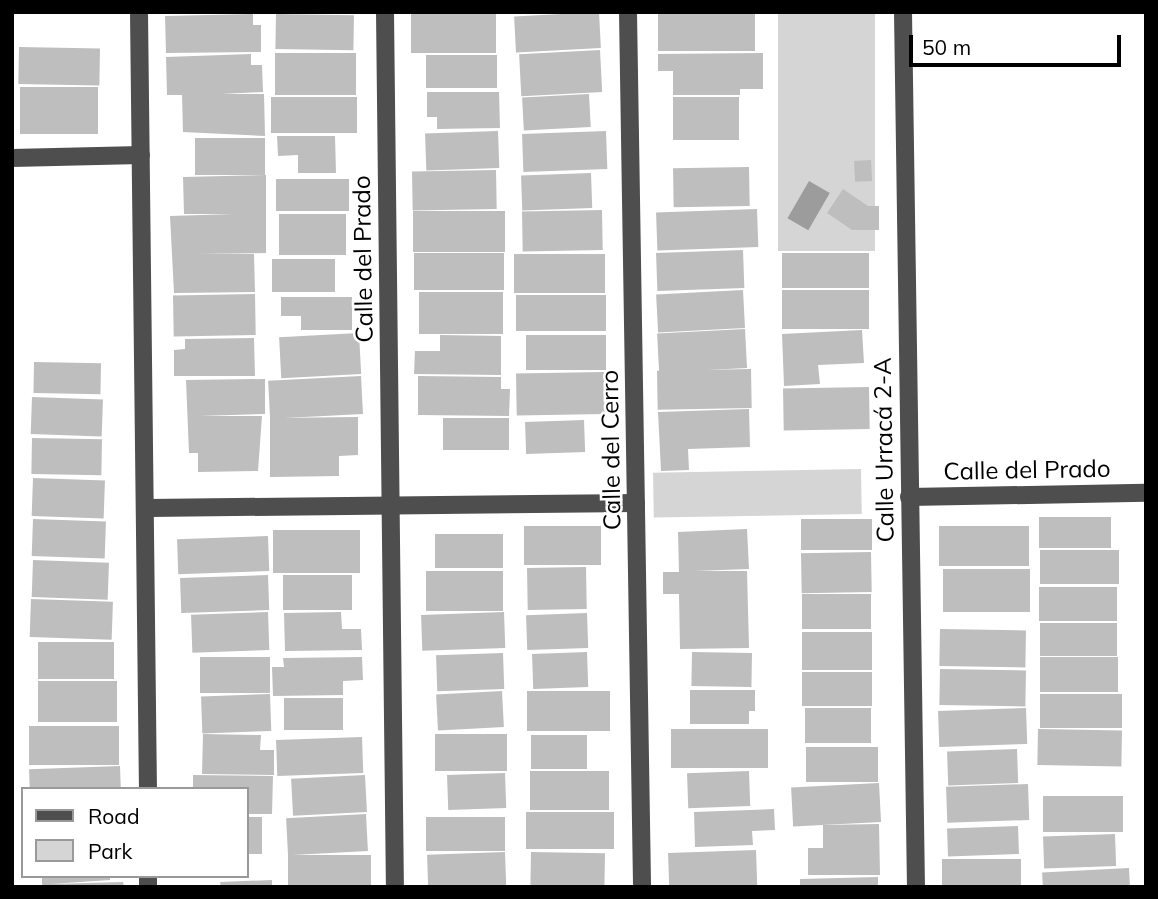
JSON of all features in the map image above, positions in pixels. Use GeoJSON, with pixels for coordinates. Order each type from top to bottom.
{"type":"FeatureCollection","features":[{"type":"Feature","properties":{"kind":"street"},"geometry":{"type":"LineString","coordinates":[[139,12],[148,508],[148,787]]}},
{"type":"Feature","properties":{"kind":"street","name":"Calle del Prado"},"geometry":{"type":"LineString","coordinates":[[385,12],[395,887]]}},
{"type":"Feature","properties":{"kind":"street","name":"Calle del Cerro"},"geometry":{"type":"LineString","coordinates":[[628,12],[642,887]]}},
{"type":"Feature","properties":{"kind":"street","name":"Calle Urracá 2-A"},"geometry":{"type":"LineString","coordinates":[[903,12],[916,887]]}},
{"type":"Feature","properties":{"kind":"street"},"geometry":{"type":"LineString","coordinates":[[12,158],[141,155]]}},
{"type":"Feature","properties":{"kind":"street","name":"Calle del Prado"},"geometry":{"type":"LineString","coordinates":[[909,497],[1146,493]]}},
{"type":"Feature","properties":{"kind":"street"},"geometry":{"type":"LineString","coordinates":[[148,508],[636,503]]}},
{"type":"Feature","properties":{"kind":"green space"},"geometry":{"type":"Polygon","coordinates":[[[778,12],[875,12],[875,251],[778,251],[778,12]]]}},
{"type":"Feature","properties":{"kind":"green space"},"geometry":{"type":"Polygon","coordinates":[[[861,469],[862,514],[654,518],[653,473],[861,469]]]}},
{"type":"Feature","properties":{"kind":"shaded area"},"geometry":{"type":"Polygon","coordinates":[[[809,181],[830,193],[808,230],[788,218],[809,181]]]}},
{"type":"Feature","properties":{"kind":"building"},"geometry":{"type":"Polygon","coordinates":[[[411,12],[496,12],[496,53],[411,53],[411,12]]]}},
{"type":"Feature","properties":{"kind":"building"},"geometry":{"type":"Polygon","coordinates":[[[599,12],[601,48],[516,52],[514,16],[599,12]]]}},
{"type":"Feature","properties":{"kind":"building"},"geometry":{"type":"Polygon","coordinates":[[[658,12],[755,12],[755,51],[658,51],[658,12]]]}},
{"type":"Feature","properties":{"kind":"building"},"geometry":{"type":"Polygon","coordinates":[[[253,14],[253,25],[261,25],[261,52],[166,53],[165,16],[253,14]]]}},
{"type":"Feature","properties":{"kind":"building"},"geometry":{"type":"Polygon","coordinates":[[[276,14],[354,15],[353,50],[275,49],[276,14]]]}},
{"type":"Feature","properties":{"kind":"building"},"geometry":{"type":"Polygon","coordinates":[[[19,47],[100,48],[99,85],[18,84],[19,47]]]}},
{"type":"Feature","properties":{"kind":"building"},"geometry":{"type":"Polygon","coordinates":[[[600,50],[602,92],[521,96],[519,54],[600,50]]]}},
{"type":"Feature","properties":{"kind":"building"},"geometry":{"type":"Polygon","coordinates":[[[275,53],[356,53],[356,95],[275,95],[275,53]]]}},
{"type":"Feature","properties":{"kind":"building"},"geometry":{"type":"Polygon","coordinates":[[[763,53],[763,89],[740,89],[740,95],[673,95],[673,71],[658,71],[658,54],[763,53]]]}},
{"type":"Feature","properties":{"kind":"building"},"geometry":{"type":"Polygon","coordinates":[[[251,54],[251,65],[262,65],[263,92],[221,94],[264,94],[265,136],[183,132],[182,95],[167,95],[166,57],[251,54]]]}},
{"type":"Feature","properties":{"kind":"building"},"geometry":{"type":"Polygon","coordinates":[[[426,55],[497,55],[497,88],[426,88],[426,55]]]}},
{"type":"Feature","properties":{"kind":"building"},"geometry":{"type":"Polygon","coordinates":[[[20,87],[98,87],[98,134],[20,134],[20,87]]]}},
{"type":"Feature","properties":{"kind":"building"},"geometry":{"type":"Polygon","coordinates":[[[427,92],[499,92],[500,128],[437,129],[437,117],[427,117],[427,92]]]}},
{"type":"Feature","properties":{"kind":"building"},"geometry":{"type":"Polygon","coordinates":[[[589,94],[591,127],[524,130],[522,98],[589,94]]]}},
{"type":"Feature","properties":{"kind":"building"},"geometry":{"type":"Polygon","coordinates":[[[271,97],[357,97],[357,133],[271,133],[271,97]]]}},
{"type":"Feature","properties":{"kind":"building"},"geometry":{"type":"Polygon","coordinates":[[[673,97],[739,97],[739,140],[673,140],[673,97]]]}},
{"type":"Feature","properties":{"kind":"building"},"geometry":{"type":"Polygon","coordinates":[[[498,131],[499,168],[426,171],[425,134],[498,131]]]}},
{"type":"Feature","properties":{"kind":"building"},"geometry":{"type":"Polygon","coordinates":[[[606,131],[607,169],[523,172],[522,134],[606,131]]]}},
{"type":"Feature","properties":{"kind":"building"},"geometry":{"type":"Polygon","coordinates":[[[277,136],[335,136],[336,173],[298,173],[298,155],[278,156],[277,136]]]}},
{"type":"Feature","properties":{"kind":"building"},"geometry":{"type":"Polygon","coordinates":[[[195,138],[265,138],[265,175],[195,175],[195,138]]]}},
{"type":"Feature","properties":{"kind":"building"},"geometry":{"type":"Polygon","coordinates":[[[871,160],[872,181],[855,182],[854,161],[871,160]]]}},
{"type":"Feature","properties":{"kind":"building"},"geometry":{"type":"Polygon","coordinates":[[[749,167],[750,206],[674,207],[673,168],[749,167]]]}},
{"type":"Feature","properties":{"kind":"building"},"geometry":{"type":"Polygon","coordinates":[[[496,170],[497,209],[413,210],[412,171],[496,170]]]}},
{"type":"Feature","properties":{"kind":"building"},"geometry":{"type":"Polygon","coordinates":[[[591,173],[592,208],[522,210],[521,175],[591,173]]]}},
{"type":"Feature","properties":{"kind":"building"},"geometry":{"type":"Polygon","coordinates":[[[266,175],[266,253],[197,254],[254,254],[255,292],[174,293],[170,216],[233,214],[184,214],[183,177],[266,175]]]}},
{"type":"Feature","properties":{"kind":"building"},"geometry":{"type":"Polygon","coordinates":[[[276,179],[349,179],[349,211],[276,211],[276,179]]]}},
{"type":"Feature","properties":{"kind":"building"},"geometry":{"type":"Polygon","coordinates":[[[843,189],[868,206],[879,206],[879,230],[852,230],[827,213],[843,189]]]}},
{"type":"Feature","properties":{"kind":"building"},"geometry":{"type":"Polygon","coordinates":[[[757,209],[758,247],[657,251],[656,213],[757,209]]]}},
{"type":"Feature","properties":{"kind":"building"},"geometry":{"type":"Polygon","coordinates":[[[602,210],[603,250],[523,251],[522,211],[602,210]]]}},
{"type":"Feature","properties":{"kind":"building"},"geometry":{"type":"Polygon","coordinates":[[[413,211],[505,211],[505,252],[413,252],[413,211]]]}},
{"type":"Feature","properties":{"kind":"building"},"geometry":{"type":"Polygon","coordinates":[[[279,214],[346,214],[346,255],[279,255],[279,214]]]}},
{"type":"Feature","properties":{"kind":"building"},"geometry":{"type":"Polygon","coordinates":[[[743,250],[744,288],[657,291],[656,253],[743,250]]]}},
{"type":"Feature","properties":{"kind":"building"},"geometry":{"type":"Polygon","coordinates":[[[414,253],[504,253],[504,290],[414,290],[414,253]]]}},
{"type":"Feature","properties":{"kind":"building"},"geometry":{"type":"Polygon","coordinates":[[[782,253],[869,253],[869,288],[782,288],[782,253]]]}},
{"type":"Feature","properties":{"kind":"building"},"geometry":{"type":"Polygon","coordinates":[[[514,254],[605,254],[605,293],[514,293],[514,254]]]}},
{"type":"Feature","properties":{"kind":"building"},"geometry":{"type":"Polygon","coordinates":[[[272,259],[335,259],[335,292],[272,292],[272,259]]]}},
{"type":"Feature","properties":{"kind":"building"},"geometry":{"type":"Polygon","coordinates":[[[743,290],[745,328],[658,333],[656,295],[743,290]]]}},
{"type":"Feature","properties":{"kind":"building"},"geometry":{"type":"Polygon","coordinates":[[[782,290],[869,290],[869,329],[782,329],[782,290]]]}},
{"type":"Feature","properties":{"kind":"building"},"geometry":{"type":"Polygon","coordinates":[[[419,292],[503,292],[503,334],[419,334],[419,292]]]}},
{"type":"Feature","properties":{"kind":"building"},"geometry":{"type":"Polygon","coordinates":[[[255,294],[256,335],[174,336],[173,295],[255,294]]]}},
{"type":"Feature","properties":{"kind":"building"},"geometry":{"type":"Polygon","coordinates":[[[516,295],[606,295],[606,331],[516,331],[516,295]]]}},
{"type":"Feature","properties":{"kind":"building"},"geometry":{"type":"Polygon","coordinates":[[[281,297],[352,297],[352,330],[301,330],[301,316],[281,316],[281,297]]]}},
{"type":"Feature","properties":{"kind":"building"},"geometry":{"type":"Polygon","coordinates":[[[745,329],[747,368],[659,373],[657,334],[745,329]]]}},
{"type":"Feature","properties":{"kind":"building"},"geometry":{"type":"Polygon","coordinates":[[[862,330],[864,363],[818,365],[820,384],[784,386],[782,334],[862,330]]]}},
{"type":"Feature","properties":{"kind":"building"},"geometry":{"type":"Polygon","coordinates":[[[359,333],[361,374],[281,378],[279,337],[359,333]]]}},
{"type":"Feature","properties":{"kind":"building"},"geometry":{"type":"Polygon","coordinates":[[[440,335],[501,336],[501,375],[414,374],[415,351],[440,351],[440,335]]]}},
{"type":"Feature","properties":{"kind":"building"},"geometry":{"type":"Polygon","coordinates":[[[526,335],[606,335],[606,370],[526,370],[526,335]]]}},
{"type":"Feature","properties":{"kind":"building"},"geometry":{"type":"Polygon","coordinates":[[[254,338],[255,376],[174,376],[174,350],[185,349],[185,339],[254,338]]]}},
{"type":"Feature","properties":{"kind":"building"},"geometry":{"type":"Polygon","coordinates":[[[34,362],[101,363],[100,394],[33,393],[34,362]]]}},
{"type":"Feature","properties":{"kind":"building"},"geometry":{"type":"Polygon","coordinates":[[[751,369],[752,408],[658,410],[657,371],[751,369]]]}},
{"type":"Feature","properties":{"kind":"building"},"geometry":{"type":"Polygon","coordinates":[[[604,372],[605,414],[517,416],[516,374],[604,372]]]}},
{"type":"Feature","properties":{"kind":"building"},"geometry":{"type":"Polygon","coordinates":[[[361,376],[363,414],[270,419],[268,381],[361,376]]]}},
{"type":"Feature","properties":{"kind":"building"},"geometry":{"type":"Polygon","coordinates":[[[418,376],[501,377],[501,389],[510,389],[509,416],[418,415],[418,376]]]}},
{"type":"Feature","properties":{"kind":"building"},"geometry":{"type":"Polygon","coordinates":[[[265,379],[265,414],[199,416],[262,416],[258,471],[198,472],[198,453],[189,453],[186,380],[265,379]]]}},
{"type":"Feature","properties":{"kind":"building"},"geometry":{"type":"Polygon","coordinates":[[[869,387],[870,429],[784,430],[783,389],[869,387]]]}},
{"type":"Feature","properties":{"kind":"building"},"geometry":{"type":"Polygon","coordinates":[[[32,397],[103,399],[102,436],[31,434],[32,397]]]}},
{"type":"Feature","properties":{"kind":"building"},"geometry":{"type":"Polygon","coordinates":[[[749,409],[750,447],[688,449],[689,470],[661,471],[658,412],[749,409]]]}},
{"type":"Feature","properties":{"kind":"building"},"geometry":{"type":"Polygon","coordinates":[[[358,417],[358,455],[339,456],[339,476],[270,477],[270,418],[358,417]]]}},
{"type":"Feature","properties":{"kind":"building"},"geometry":{"type":"Polygon","coordinates":[[[443,418],[509,418],[509,450],[443,450],[443,418]]]}},
{"type":"Feature","properties":{"kind":"building"},"geometry":{"type":"Polygon","coordinates":[[[584,420],[585,452],[526,454],[525,422],[584,420]]]}},
{"type":"Feature","properties":{"kind":"building"},"geometry":{"type":"Polygon","coordinates":[[[32,438],[102,439],[101,475],[31,474],[32,438]]]}},
{"type":"Feature","properties":{"kind":"building"},"geometry":{"type":"Polygon","coordinates":[[[33,478],[105,481],[104,518],[32,516],[33,478]]]}},
{"type":"Feature","properties":{"kind":"building"},"geometry":{"type":"Polygon","coordinates":[[[1039,517],[1111,517],[1111,548],[1039,548],[1039,517]]]}},
{"type":"Feature","properties":{"kind":"building"},"geometry":{"type":"Polygon","coordinates":[[[33,519],[106,522],[105,559],[32,556],[33,519]]]}},
{"type":"Feature","properties":{"kind":"building"},"geometry":{"type":"Polygon","coordinates":[[[801,519],[872,519],[872,550],[801,550],[801,519]]]}},
{"type":"Feature","properties":{"kind":"building"},"geometry":{"type":"Polygon","coordinates":[[[524,526],[601,526],[601,565],[524,565],[524,526]]]}},
{"type":"Feature","properties":{"kind":"building"},"geometry":{"type":"Polygon","coordinates":[[[939,526],[1029,526],[1029,566],[939,566],[939,526]]]}},
{"type":"Feature","properties":{"kind":"building"},"geometry":{"type":"Polygon","coordinates":[[[747,529],[749,569],[695,571],[747,571],[749,648],[680,649],[679,594],[663,594],[663,572],[679,572],[678,532],[747,529]]]}},
{"type":"Feature","properties":{"kind":"building"},"geometry":{"type":"Polygon","coordinates":[[[273,530],[360,530],[360,573],[273,573],[273,530]]]}},
{"type":"Feature","properties":{"kind":"building"},"geometry":{"type":"Polygon","coordinates":[[[435,534],[503,534],[503,568],[435,568],[435,534]]]}},
{"type":"Feature","properties":{"kind":"building"},"geometry":{"type":"Polygon","coordinates":[[[268,536],[269,571],[178,574],[177,539],[268,536]]]}},
{"type":"Feature","properties":{"kind":"building"},"geometry":{"type":"Polygon","coordinates":[[[1040,550],[1119,550],[1119,584],[1040,584],[1040,550]]]}},
{"type":"Feature","properties":{"kind":"building"},"geometry":{"type":"Polygon","coordinates":[[[871,552],[872,592],[802,593],[801,553],[871,552]]]}},
{"type":"Feature","properties":{"kind":"building"},"geometry":{"type":"Polygon","coordinates":[[[33,560],[109,563],[108,600],[32,597],[33,560]]]}},
{"type":"Feature","properties":{"kind":"building"},"geometry":{"type":"Polygon","coordinates":[[[586,567],[587,609],[528,610],[527,568],[586,567]]]}},
{"type":"Feature","properties":{"kind":"building"},"geometry":{"type":"Polygon","coordinates":[[[943,569],[1030,569],[1030,612],[943,612],[943,569]]]}},
{"type":"Feature","properties":{"kind":"building"},"geometry":{"type":"Polygon","coordinates":[[[426,571],[503,571],[503,611],[426,611],[426,571]]]}},
{"type":"Feature","properties":{"kind":"building"},"geometry":{"type":"Polygon","coordinates":[[[268,575],[269,610],[181,613],[180,578],[268,575]]]}},
{"type":"Feature","properties":{"kind":"building"},"geometry":{"type":"Polygon","coordinates":[[[283,575],[352,575],[352,610],[283,610],[283,575]]]}},
{"type":"Feature","properties":{"kind":"building"},"geometry":{"type":"Polygon","coordinates":[[[1039,587],[1117,587],[1117,621],[1039,621],[1039,587]]]}},
{"type":"Feature","properties":{"kind":"building"},"geometry":{"type":"Polygon","coordinates":[[[802,594],[871,594],[871,629],[802,629],[802,594]]]}},
{"type":"Feature","properties":{"kind":"building"},"geometry":{"type":"Polygon","coordinates":[[[31,599],[113,602],[112,640],[30,637],[31,599]]]}},
{"type":"Feature","properties":{"kind":"building"},"geometry":{"type":"Polygon","coordinates":[[[268,612],[269,650],[192,653],[191,615],[268,612]]]}},
{"type":"Feature","properties":{"kind":"building"},"geometry":{"type":"Polygon","coordinates":[[[341,612],[342,629],[361,629],[362,650],[285,651],[284,613],[341,612]]]}},
{"type":"Feature","properties":{"kind":"building"},"geometry":{"type":"Polygon","coordinates":[[[504,612],[505,648],[422,651],[421,615],[504,612]]]}},
{"type":"Feature","properties":{"kind":"building"},"geometry":{"type":"Polygon","coordinates":[[[587,613],[588,648],[527,650],[526,615],[587,613]]]}},
{"type":"Feature","properties":{"kind":"building"},"geometry":{"type":"Polygon","coordinates":[[[1040,623],[1117,623],[1117,656],[1040,656],[1040,623]]]}},
{"type":"Feature","properties":{"kind":"building"},"geometry":{"type":"Polygon","coordinates":[[[940,629],[1026,631],[1025,667],[939,666],[940,629]]]}},
{"type":"Feature","properties":{"kind":"building"},"geometry":{"type":"Polygon","coordinates":[[[802,632],[872,632],[872,670],[802,670],[802,632]]]}},
{"type":"Feature","properties":{"kind":"building"},"geometry":{"type":"Polygon","coordinates":[[[38,642],[114,642],[114,679],[38,679],[38,642]]]}},
{"type":"Feature","properties":{"kind":"building"},"geometry":{"type":"Polygon","coordinates":[[[587,652],[588,687],[533,689],[532,654],[587,652]]]}},
{"type":"Feature","properties":{"kind":"building"},"geometry":{"type":"Polygon","coordinates":[[[692,652],[752,653],[751,687],[691,686],[692,652]]]}},
{"type":"Feature","properties":{"kind":"building"},"geometry":{"type":"Polygon","coordinates":[[[503,653],[504,689],[437,691],[436,655],[503,653]]]}},
{"type":"Feature","properties":{"kind":"building"},"geometry":{"type":"Polygon","coordinates":[[[200,657],[270,657],[270,693],[200,693],[200,657]]]}},
{"type":"Feature","properties":{"kind":"building"},"geometry":{"type":"Polygon","coordinates":[[[362,657],[363,680],[343,681],[343,695],[273,696],[272,667],[284,667],[283,658],[362,657]]]}},
{"type":"Feature","properties":{"kind":"building"},"geometry":{"type":"Polygon","coordinates":[[[1040,657],[1118,657],[1118,692],[1040,692],[1040,657]]]}},
{"type":"Feature","properties":{"kind":"building"},"geometry":{"type":"Polygon","coordinates":[[[940,669],[1026,671],[1025,706],[939,705],[940,669]]]}},
{"type":"Feature","properties":{"kind":"building"},"geometry":{"type":"Polygon","coordinates":[[[802,672],[872,672],[872,706],[802,706],[802,672]]]}},
{"type":"Feature","properties":{"kind":"building"},"geometry":{"type":"Polygon","coordinates":[[[38,681],[117,681],[117,722],[38,722],[38,681]]]}},
{"type":"Feature","properties":{"kind":"building"},"geometry":{"type":"Polygon","coordinates":[[[690,690],[755,690],[755,711],[749,711],[749,724],[690,724],[690,690]]]}},
{"type":"Feature","properties":{"kind":"building"},"geometry":{"type":"Polygon","coordinates":[[[502,691],[504,727],[438,730],[436,694],[502,691]]]}},
{"type":"Feature","properties":{"kind":"building"},"geometry":{"type":"Polygon","coordinates":[[[527,691],[610,691],[610,731],[527,731],[527,691]]]}},
{"type":"Feature","properties":{"kind":"building"},"geometry":{"type":"Polygon","coordinates":[[[270,694],[271,731],[202,733],[201,696],[270,694]]]}},
{"type":"Feature","properties":{"kind":"building"},"geometry":{"type":"Polygon","coordinates":[[[1040,694],[1122,694],[1122,728],[1040,728],[1040,694]]]}},
{"type":"Feature","properties":{"kind":"building"},"geometry":{"type":"Polygon","coordinates":[[[284,698],[343,698],[343,730],[284,730],[284,698]]]}},
{"type":"Feature","properties":{"kind":"building"},"geometry":{"type":"Polygon","coordinates":[[[805,708],[871,708],[871,743],[805,743],[805,708]]]}},
{"type":"Feature","properties":{"kind":"building"},"geometry":{"type":"Polygon","coordinates":[[[1026,708],[1027,744],[939,747],[938,711],[1026,708]]]}},
{"type":"Feature","properties":{"kind":"building"},"geometry":{"type":"Polygon","coordinates":[[[29,726],[119,726],[119,765],[29,765],[29,726]]]}},
{"type":"Feature","properties":{"kind":"building"},"geometry":{"type":"Polygon","coordinates":[[[671,729],[768,729],[768,768],[671,768],[671,729]]]}},
{"type":"Feature","properties":{"kind":"building"},"geometry":{"type":"Polygon","coordinates":[[[1038,729],[1122,730],[1121,766],[1037,765],[1038,729]]]}},
{"type":"Feature","properties":{"kind":"building"},"geometry":{"type":"Polygon","coordinates":[[[203,734],[261,735],[260,750],[274,750],[274,775],[202,774],[203,734]]]}},
{"type":"Feature","properties":{"kind":"building"},"geometry":{"type":"Polygon","coordinates":[[[435,734],[507,734],[507,771],[435,771],[435,734]]]}},
{"type":"Feature","properties":{"kind":"building"},"geometry":{"type":"Polygon","coordinates":[[[531,735],[587,735],[587,769],[531,769],[531,735]]]}},
{"type":"Feature","properties":{"kind":"building"},"geometry":{"type":"Polygon","coordinates":[[[362,737],[363,773],[277,776],[276,740],[362,737]]]}},
{"type":"Feature","properties":{"kind":"building"},"geometry":{"type":"Polygon","coordinates":[[[806,747],[878,747],[878,782],[806,782],[806,747]]]}},
{"type":"Feature","properties":{"kind":"building"},"geometry":{"type":"Polygon","coordinates":[[[1017,749],[1018,783],[948,785],[947,751],[1017,749]]]}},
{"type":"Feature","properties":{"kind":"building"},"geometry":{"type":"Polygon","coordinates":[[[120,766],[121,787],[30,787],[29,769],[120,766]]]}},
{"type":"Feature","properties":{"kind":"building"},"geometry":{"type":"Polygon","coordinates":[[[530,771],[609,771],[609,810],[530,810],[530,771]]]}},
{"type":"Feature","properties":{"kind":"building"},"geometry":{"type":"Polygon","coordinates":[[[749,771],[750,806],[688,808],[687,773],[749,771]]]}},
{"type":"Feature","properties":{"kind":"building"},"geometry":{"type":"Polygon","coordinates":[[[505,773],[506,808],[448,810],[447,775],[505,773]]]}},
{"type":"Feature","properties":{"kind":"building"},"geometry":{"type":"Polygon","coordinates":[[[193,775],[273,776],[272,814],[248,814],[248,787],[193,787],[193,775]]]}},
{"type":"Feature","properties":{"kind":"building"},"geometry":{"type":"Polygon","coordinates":[[[365,775],[367,812],[293,816],[291,779],[365,775]]]}},
{"type":"Feature","properties":{"kind":"building"},"geometry":{"type":"Polygon","coordinates":[[[879,783],[881,822],[793,827],[791,788],[879,783]]]}},
{"type":"Feature","properties":{"kind":"building"},"geometry":{"type":"Polygon","coordinates":[[[1028,784],[1029,820],[947,823],[946,787],[1028,784]]]}},
{"type":"Feature","properties":{"kind":"building"},"geometry":{"type":"Polygon","coordinates":[[[1043,796],[1123,796],[1123,832],[1043,832],[1043,796]]]}},
{"type":"Feature","properties":{"kind":"building"},"geometry":{"type":"Polygon","coordinates":[[[774,809],[775,830],[752,831],[753,845],[695,847],[694,812],[774,809]]]}},
{"type":"Feature","properties":{"kind":"building"},"geometry":{"type":"Polygon","coordinates":[[[526,812],[614,812],[614,849],[526,849],[526,812]]]}},
{"type":"Feature","properties":{"kind":"building"},"geometry":{"type":"Polygon","coordinates":[[[366,814],[368,851],[288,855],[286,818],[366,814]]]}},
{"type":"Feature","properties":{"kind":"building"},"geometry":{"type":"Polygon","coordinates":[[[248,817],[262,817],[262,854],[248,854],[248,817]]]}},
{"type":"Feature","properties":{"kind":"building"},"geometry":{"type":"Polygon","coordinates":[[[426,817],[505,817],[505,851],[426,851],[426,817]]]}},
{"type":"Feature","properties":{"kind":"building"},"geometry":{"type":"Polygon","coordinates":[[[879,824],[880,875],[808,875],[808,848],[823,848],[823,825],[879,824]]]}},
{"type":"Feature","properties":{"kind":"building"},"geometry":{"type":"Polygon","coordinates":[[[1018,826],[1019,854],[948,856],[947,828],[1018,826]]]}},
{"type":"Feature","properties":{"kind":"building"},"geometry":{"type":"Polygon","coordinates":[[[1115,834],[1116,866],[1044,868],[1043,837],[1115,834]]]}},
{"type":"Feature","properties":{"kind":"building"},"geometry":{"type":"Polygon","coordinates":[[[756,850],[757,887],[669,887],[668,853],[756,850]]]}},
{"type":"Feature","properties":{"kind":"building"},"geometry":{"type":"Polygon","coordinates":[[[505,852],[506,887],[428,887],[427,855],[505,852]]]}},
{"type":"Feature","properties":{"kind":"building"},"geometry":{"type":"Polygon","coordinates":[[[531,852],[605,853],[604,887],[530,887],[531,852]]]}},
{"type":"Feature","properties":{"kind":"building"},"geometry":{"type":"Polygon","coordinates":[[[288,855],[371,855],[371,887],[288,887],[288,855]]]}},
{"type":"Feature","properties":{"kind":"building"},"geometry":{"type":"Polygon","coordinates":[[[942,859],[1021,859],[1021,887],[942,887],[942,859]]]}},
{"type":"Feature","properties":{"kind":"building"},"geometry":{"type":"Polygon","coordinates":[[[1129,868],[1130,887],[1043,887],[1042,873],[1129,868]]]}},
{"type":"Feature","properties":{"kind":"building"},"geometry":{"type":"Polygon","coordinates":[[[878,877],[878,887],[800,887],[800,879],[878,877]]]}},
{"type":"Feature","properties":{"kind":"building"},"geometry":{"type":"Polygon","coordinates":[[[42,878],[110,878],[51,884],[123,882],[124,887],[42,887],[42,878]]]}},
{"type":"Feature","properties":{"kind":"building"},"geometry":{"type":"Polygon","coordinates":[[[272,880],[272,887],[221,887],[220,882],[272,880]]]}}]}
